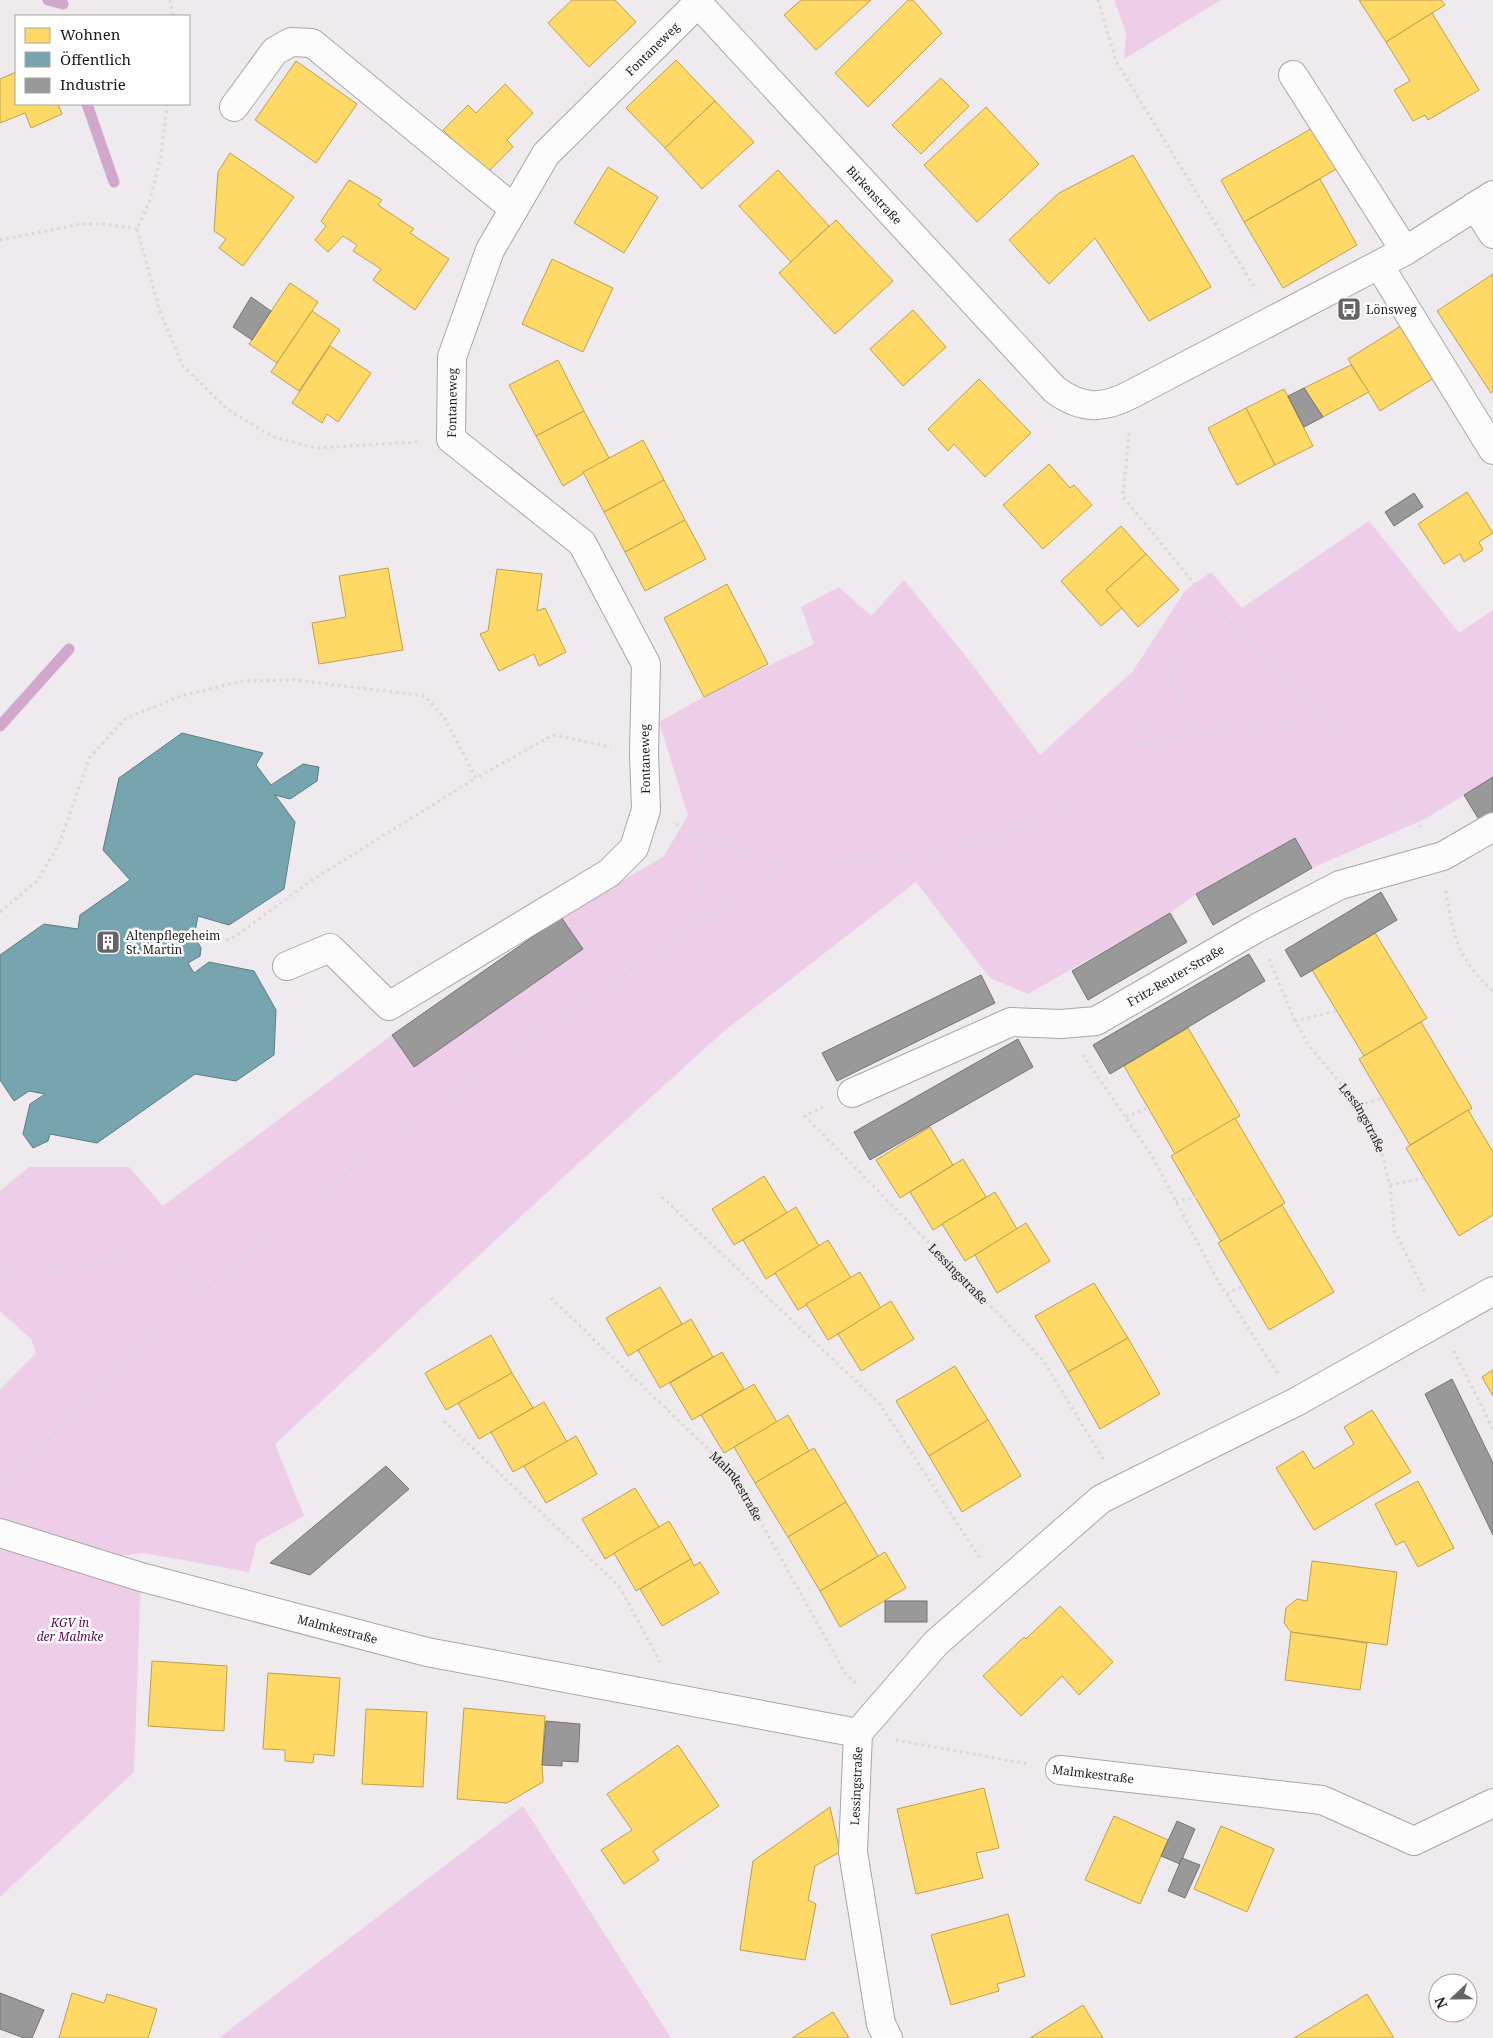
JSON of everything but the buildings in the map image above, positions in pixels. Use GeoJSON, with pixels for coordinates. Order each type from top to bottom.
{"type":"FeatureCollection","features":[{"type":"Feature","properties":{"kind":"street","name":"Fontaneweg"},"geometry":{"type":"LineString","coordinates":[[287,966],[330,948],[389,1006],[609,873],[634,848],[646,810],[644,753],[646,664],[582,543],[452,440],[452,357],[490,250],[546,154],[697,1]]}},
{"type":"Feature","properties":{"kind":"street","name":"Birkenstraße"},"geometry":{"type":"LineString","coordinates":[[697,1],[1055,390],[1066,398],[1084,404],[1104,405],[1115,403],[1132,394]]}},
{"type":"Feature","properties":{"kind":"street"},"geometry":{"type":"LineString","coordinates":[[234,107],[276,51],[291,42],[312,43],[514,209]]}},
{"type":"Feature","properties":{"kind":"street"},"geometry":{"type":"LineString","coordinates":[[1293,75],[1405,251]]}},
{"type":"Feature","properties":{"kind":"street"},"geometry":{"type":"LineString","coordinates":[[1132,394],[1405,251],[1484,201],[1493,234]]}},
{"type":"Feature","properties":{"kind":"street"},"geometry":{"type":"LineString","coordinates":[[1379,265],[1493,450]]}},
{"type":"Feature","properties":{"kind":"street","name":"Fritz-Reuter-Straße"},"geometry":{"type":"LineString","coordinates":[[852,1093],[1011,1022],[1061,1024],[1096,1021],[1257,928],[1340,885],[1443,856],[1493,827]]}},
{"type":"Feature","properties":{"kind":"street","name":"Lessingstraße"},"geometry":{"type":"LineString","coordinates":[[888,2038],[881,2024],[853,1852],[858,1732],[936,1643],[1101,1499],[1296,1402],[1493,1291]]}},
{"type":"Feature","properties":{"kind":"street","name":"Malmkestraße"},"geometry":{"type":"LineString","coordinates":[[0,1533],[141,1577],[426,1652],[858,1732]]}},
{"type":"Feature","properties":{"kind":"street","name":"Malmkestraße"},"geometry":{"type":"LineString","coordinates":[[1060,1770],[1322,1800],[1414,1841],[1493,1803]]}},
{"type":"Feature","properties":{"kind":"path"},"geometry":{"type":"LineString","coordinates":[[170,0],[173,15]]}},
{"type":"Feature","properties":{"kind":"path"},"geometry":{"type":"LineString","coordinates":[[1098,0],[1116,61],[1274,321]]}},
{"type":"Feature","properties":{"kind":"path"},"geometry":{"type":"LineString","coordinates":[[167,105],[160,156],[150,200],[137,229],[160,312],[183,366],[228,410],[273,437],[316,448],[452,440]]}},
{"type":"Feature","properties":{"kind":"path"},"geometry":{"type":"LineString","coordinates":[[0,240],[81,224],[104,224],[137,229]]}},
{"type":"Feature","properties":{"kind":"path"},"geometry":{"type":"LineString","coordinates":[[1132,394],[1123,497],[1206,598],[1320,716],[1421,826],[1443,856],[1451,924],[1463,957],[1478,978],[1493,991]]}},
{"type":"Feature","properties":{"kind":"path"},"geometry":{"type":"LineString","coordinates":[[646,810],[698,834],[785,865],[923,858],[1005,834],[1080,799],[1138,744],[1206,598]]}},
{"type":"Feature","properties":{"kind":"path"},"geometry":{"type":"LineString","coordinates":[[1170,676],[1183,704],[1185,737]]}},
{"type":"Feature","properties":{"kind":"path"},"geometry":{"type":"LineString","coordinates":[[0,912],[37,881],[59,844],[90,757],[126,718],[181,696],[243,681],[295,680],[425,696],[445,719],[476,778]]}},
{"type":"Feature","properties":{"kind":"path"},"geometry":{"type":"LineString","coordinates":[[1138,744],[1320,716]]}},
{"type":"Feature","properties":{"kind":"path"},"geometry":{"type":"LineString","coordinates":[[194,936],[230,940],[312,880],[476,778],[553,735],[644,753]]}},
{"type":"Feature","properties":{"kind":"path"},"geometry":{"type":"LineString","coordinates":[[698,834],[704,919]]}},
{"type":"Feature","properties":{"kind":"path"},"geometry":{"type":"LineString","coordinates":[[0,1491],[107,1378],[206,1289],[367,1157],[533,1036],[785,865]]}},
{"type":"Feature","properties":{"kind":"path","name":"Lessingstraße"},"geometry":{"type":"LineString","coordinates":[[1257,928],[1295,1021],[1310,1046],[1359,1105],[1379,1143],[1390,1185],[1394,1230],[1439,1321]]}},
{"type":"Feature","properties":{"kind":"path"},"geometry":{"type":"LineString","coordinates":[[1295,1021],[1337,1011]]}},
{"type":"Feature","properties":{"kind":"path"},"geometry":{"type":"LineString","coordinates":[[1061,1024],[1152,1156],[1227,1294],[1296,1402]]}},
{"type":"Feature","properties":{"kind":"path","name":"Lessingstraße"},"geometry":{"type":"LineString","coordinates":[[852,1093],[805,1116],[1044,1360],[1120,1488]]}},
{"type":"Feature","properties":{"kind":"path"},"geometry":{"type":"LineString","coordinates":[[1359,1105],[1382,1098]]}},
{"type":"Feature","properties":{"kind":"path"},"geometry":{"type":"LineString","coordinates":[[1126,1116],[1148,1108]]}},
{"type":"Feature","properties":{"kind":"path"},"geometry":{"type":"LineString","coordinates":[[1390,1185],[1424,1178]]}},
{"type":"Feature","properties":{"kind":"path"},"geometry":{"type":"LineString","coordinates":[[662,1197],[880,1404],[999,1588]]}},
{"type":"Feature","properties":{"kind":"path"},"geometry":{"type":"LineString","coordinates":[[1176,1202],[1196,1197]]}},
{"type":"Feature","properties":{"kind":"path"},"geometry":{"type":"LineString","coordinates":[[0,1271],[81,1266],[155,1252],[206,1289]]}},
{"type":"Feature","properties":{"kind":"path"},"geometry":{"type":"LineString","coordinates":[[1227,1294],[1243,1286]]}},
{"type":"Feature","properties":{"kind":"path","name":"Malmkestraße"},"geometry":{"type":"LineString","coordinates":[[551,1298],[734,1474],[845,1674],[881,1706]]}},
{"type":"Feature","properties":{"kind":"path"},"geometry":{"type":"LineString","coordinates":[[1439,1321],[1493,1428]]}},
{"type":"Feature","properties":{"kind":"path"},"geometry":{"type":"LineString","coordinates":[[444,1421],[619,1586],[681,1699]]}},
{"type":"Feature","properties":{"kind":"path","name":"Malmkestraße"},"geometry":{"type":"LineString","coordinates":[[858,1732],[1060,1770]]}},
{"type":"Feature","properties":{"kind":"green space"},"geometry":{"type":"Polygon","coordinates":[[[1114,0],[1221,0],[1124,59],[1126,32],[1114,0]]]}},
{"type":"Feature","properties":{"kind":"green space","name":"KGV in der Malmke"},"geometry":{"type":"Polygon","coordinates":[[[1369,521],[1459,633],[1493,610],[1493,777],[1425,819],[1312,868],[1294,838],[1196,894],[1170,913],[1028,994],[990,978],[916,882],[723,1032],[275,1444],[304,1516],[257,1542],[249,1572],[144,1553],[86,1560],[141,1577],[134,1772],[0,1897],[0,1390],[36,1353],[31,1339],[0,1311],[0,1191],[29,1167],[129,1167],[163,1206],[392,1035],[414,1067],[583,949],[561,917],[664,856],[688,815],[659,722],[704,697],[814,644],[801,607],[839,587],[871,616],[904,580],[968,659],[1040,755],[1133,671],[1185,591],[1211,572],[1242,608],[1369,521]]]}},
{"type":"Feature","properties":{"kind":"green space"},"geometry":{"type":"Polygon","coordinates":[[[523,1806],[671,2038],[219,2038],[523,1806]]]}},
{"type":"Feature","properties":{"kind":"waterway"},"geometry":{"type":"LineString","coordinates":[[48,0],[63,4]]}},
{"type":"Feature","properties":{"kind":"waterway"},"geometry":{"type":"LineString","coordinates":[[87,105],[114,182]]}},
{"type":"Feature","properties":{"kind":"waterway"},"geometry":{"type":"LineString","coordinates":[[0,726],[69,649]]}},
{"type":"Feature","properties":{"kind":"place","name":"Lönsweg"},"geometry":{"type":"Point","coordinates":[1349,309]}},
{"type":"Feature","properties":{"kind":"place","name":"Altenpflegeheim St. Martin"},"geometry":{"type":"Point","coordinates":[108,942]}}]}
